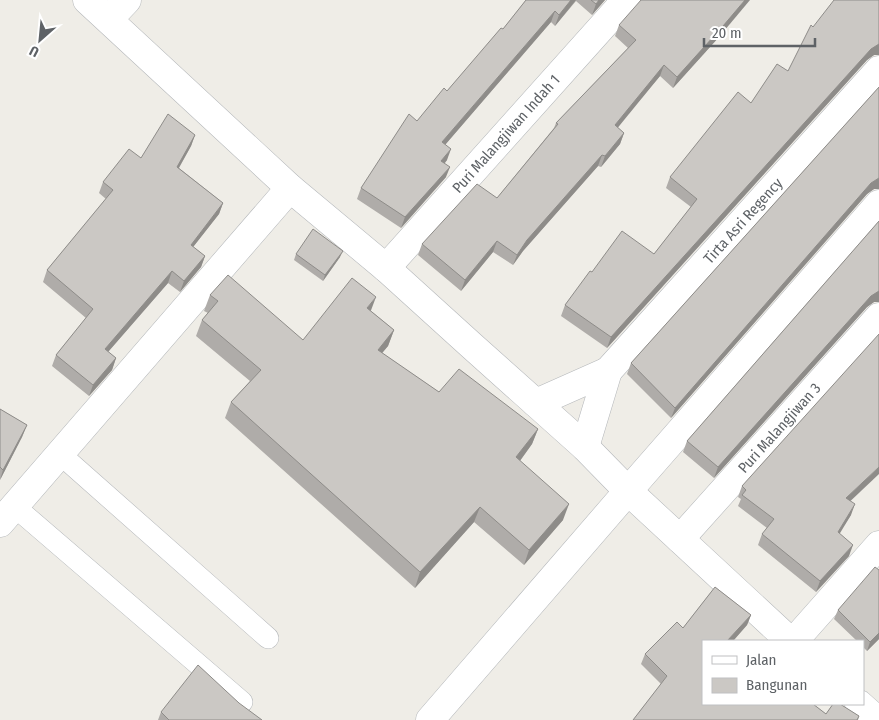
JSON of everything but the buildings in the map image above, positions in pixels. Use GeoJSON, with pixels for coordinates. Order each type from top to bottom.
{"type":"FeatureCollection","features":[{"type":"Feature","properties":{"kind":"street"},"geometry":{"type":"LineString","coordinates":[[87,0],[118,10],[290,188],[386,268],[585,447],[628,491],[789,640]]}},
{"type":"Feature","properties":{"kind":"street","name":"Puri Malangjiwan Indah 1"},"geometry":{"type":"LineString","coordinates":[[386,268],[626,0]]}},
{"type":"Feature","properties":{"kind":"street","name":"Tirta Asri Regency"},"geometry":{"type":"LineString","coordinates":[[536,403],[608,371],[879,70]]}},
{"type":"Feature","properties":{"kind":"street"},"geometry":{"type":"LineString","coordinates":[[7,514],[290,188]]}},
{"type":"Feature","properties":{"kind":"street"},"geometry":{"type":"LineString","coordinates":[[441,716],[628,491],[879,204]]}},
{"type":"Feature","properties":{"kind":"street","name":"Puri Malangjiwan 3"},"geometry":{"type":"LineString","coordinates":[[680,539],[879,317]]}},
{"type":"Feature","properties":{"kind":"street","name":"Tirta Asri Regency"},"geometry":{"type":"LineString","coordinates":[[585,447],[608,371]]}},
{"type":"Feature","properties":{"kind":"street"},"geometry":{"type":"LineString","coordinates":[[795,640],[879,545]]}},
{"type":"Feature","properties":{"kind":"street"},"geometry":{"type":"LineString","coordinates":[[860,705],[877,720]]}},
{"type":"Feature","properties":{"kind":"lane"},"geometry":{"type":"LineString","coordinates":[[60,454],[268,638]]}},
{"type":"Feature","properties":{"kind":"lane"},"geometry":{"type":"LineString","coordinates":[[7,514],[242,702]]}}]}
